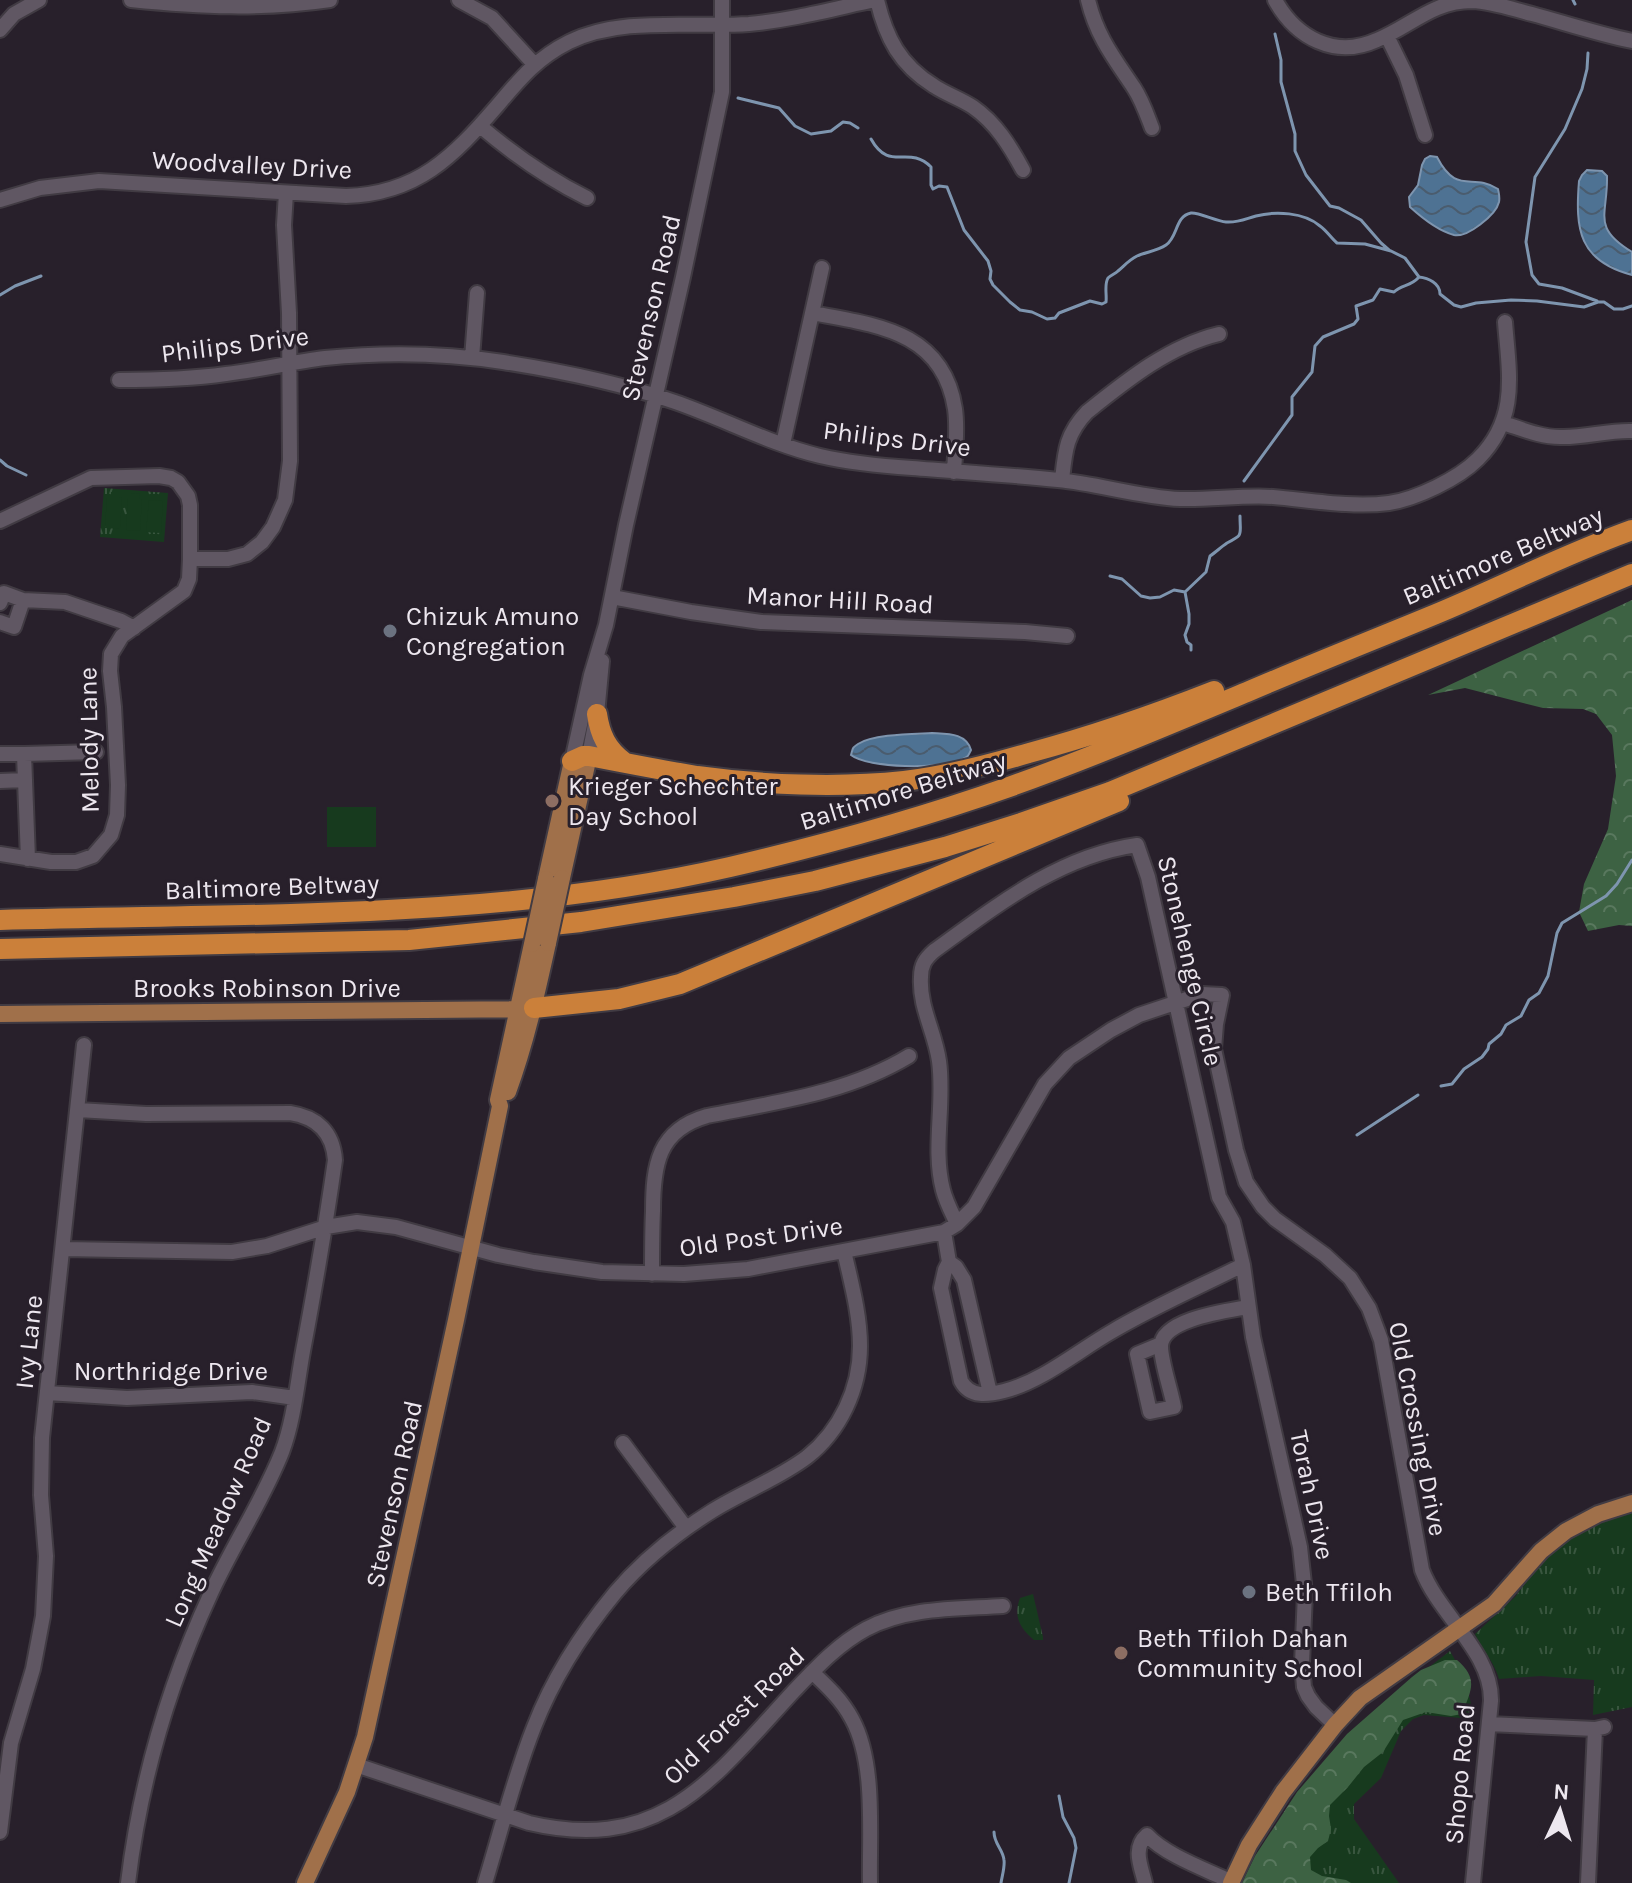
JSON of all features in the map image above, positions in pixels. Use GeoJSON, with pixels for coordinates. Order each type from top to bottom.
{"type":"FeatureCollection","features":[{"type":"Feature","properties":{"kind":"highway","name":"Baltimore Beltway"},"geometry":{"type":"LineString","coordinates":[[0,920],[407,909],[556,895],[727,867],[871,830],[1008,787],[1099,753],[1632,530]]}},
{"type":"Feature","properties":{"kind":"highway"},"geometry":{"type":"LineString","coordinates":[[0,949],[409,940],[581,922],[815,881],[945,847],[1110,792],[1632,574]]}},
{"type":"Feature","properties":{"kind":"highway"},"geometry":{"type":"LineString","coordinates":[[581,758],[624,762],[700,776],[781,783],[863,783],[945,775],[1108,730],[1250,676],[1440,612]]}},
{"type":"Feature","properties":{"kind":"highway"},"geometry":{"type":"LineString","coordinates":[[526,1009],[619,999],[680,984],[1198,768],[1478,643],[1494,631]]}},
{"type":"Feature","properties":{"kind":"highway"},"geometry":{"type":"LineString","coordinates":[[597,714],[600,733],[607,746],[624,762]]}},
{"type":"Feature","properties":{"kind":"main road","name":"Stevenson Road"},"geometry":{"type":"LineString","coordinates":[[305,1883],[337,1814],[365,1737],[500,1106],[504,1103],[520,1061],[526,1009],[581,758]]}},
{"type":"Feature","properties":{"kind":"main road","name":"Brooks Robinson Drive"},"geometry":{"type":"LineString","coordinates":[[0,1014],[526,1009]]}},
{"type":"Feature","properties":{"kind":"main road"},"geometry":{"type":"LineString","coordinates":[[1231,1882],[1258,1829],[1290,1783],[1335,1725],[1366,1693],[1494,1604],[1541,1551],[1566,1531],[1598,1514],[1632,1503]]}},
{"type":"Feature","properties":{"kind":"street"},"geometry":{"type":"LineString","coordinates":[[0,30],[14,14],[39,0]]}},
{"type":"Feature","properties":{"kind":"street"},"geometry":{"type":"LineString","coordinates":[[131,0],[227,8],[330,0]]}},
{"type":"Feature","properties":{"kind":"street"},"geometry":{"type":"LineString","coordinates":[[459,0],[492,18],[534,64]]}},
{"type":"Feature","properties":{"kind":"street","name":"Stevenson Road"},"geometry":{"type":"LineString","coordinates":[[581,758],[591,675],[606,625],[722,92],[722,0]]}},
{"type":"Feature","properties":{"kind":"street"},"geometry":{"type":"LineString","coordinates":[[876,0],[888,36],[908,65],[936,88],[973,107],[989,121],[1009,144],[1023,170]]}},
{"type":"Feature","properties":{"kind":"street","name":"Woodvalley Drive"},"geometry":{"type":"LineString","coordinates":[[0,200],[40,188],[99,181],[362,196],[417,179],[443,162],[480,126],[534,64],[573,40],[600,31],[631,27],[746,24],[780,20],[876,0]]}},
{"type":"Feature","properties":{"kind":"street"},"geometry":{"type":"LineString","coordinates":[[1088,0],[1110,55],[1134,89],[1152,128]]}},
{"type":"Feature","properties":{"kind":"street"},"geometry":{"type":"LineString","coordinates":[[1275,0],[1292,25],[1304,34],[1340,47],[1374,42],[1438,7],[1469,1],[1499,5],[1632,41]]}},
{"type":"Feature","properties":{"kind":"street"},"geometry":{"type":"LineString","coordinates":[[1387,36],[1406,75],[1425,135]]}},
{"type":"Feature","properties":{"kind":"street"},"geometry":{"type":"LineString","coordinates":[[480,126],[533,168],[587,198]]}},
{"type":"Feature","properties":{"kind":"street"},"geometry":{"type":"LineString","coordinates":[[190,559],[236,558],[247,554],[273,527],[285,500],[289,471],[286,193]]}},
{"type":"Feature","properties":{"kind":"street"},"geometry":{"type":"LineString","coordinates":[[783,444],[822,268]]}},
{"type":"Feature","properties":{"kind":"street"},"geometry":{"type":"LineString","coordinates":[[472,358],[477,293]]}},
{"type":"Feature","properties":{"kind":"street"},"geometry":{"type":"LineString","coordinates":[[812,313],[897,332],[908,337],[931,358],[946,379],[955,410],[954,472]]}},
{"type":"Feature","properties":{"kind":"street","name":"Philips Drive"},"geometry":{"type":"LineString","coordinates":[[119,380],[208,377],[289,363],[374,355],[472,358],[547,370],[656,396],[815,455],[855,463],[1062,480],[1179,499],[1252,496],[1389,503],[1418,495],[1462,472],[1494,439],[1507,409],[1510,380],[1505,322]]}},
{"type":"Feature","properties":{"kind":"street"},"geometry":{"type":"LineString","coordinates":[[1062,480],[1067,440],[1087,412],[1164,355],[1199,339],[1219,334]]}},
{"type":"Feature","properties":{"kind":"street"},"geometry":{"type":"LineString","coordinates":[[1503,423],[1543,436],[1579,437],[1632,431]]}},
{"type":"Feature","properties":{"kind":"street","name":"Melody Lane"},"geometry":{"type":"LineString","coordinates":[[0,521],[91,478],[106,476],[171,478],[184,488],[190,505],[189,579],[184,591],[122,636],[111,654],[118,785],[117,815],[111,835],[93,856],[76,862],[0,854]]}},
{"type":"Feature","properties":{"kind":"street"},"geometry":{"type":"LineString","coordinates":[[0,603],[4,593],[23,600],[65,602],[134,628]]}},
{"type":"Feature","properties":{"kind":"street","name":"Manor Hill Road"},"geometry":{"type":"LineString","coordinates":[[612,597],[761,622],[1067,636]]}},
{"type":"Feature","properties":{"kind":"street"},"geometry":{"type":"LineString","coordinates":[[0,622],[14,627],[23,600]]}},
{"type":"Feature","properties":{"kind":"street","name":"Stevenson Road"},"geometry":{"type":"LineString","coordinates":[[581,758],[597,714],[606,625]]}},
{"type":"Feature","properties":{"kind":"street"},"geometry":{"type":"LineString","coordinates":[[0,754],[96,752]]}},
{"type":"Feature","properties":{"kind":"street"},"geometry":{"type":"LineString","coordinates":[[24,754],[28,859]]}},
{"type":"Feature","properties":{"kind":"street"},"geometry":{"type":"LineString","coordinates":[[0,781],[25,780]]}},
{"type":"Feature","properties":{"kind":"street","name":"Stonehenge Circle"},"geometry":{"type":"LineString","coordinates":[[949,1262],[964,1280],[990,1393],[974,1394],[961,1381],[941,1288],[949,1262],[950,1228],[940,1172],[940,1071],[921,990],[922,965],[926,957],[1038,880],[1107,851],[1137,845],[1148,877],[1219,1197],[1233,1222],[1243,1265]]}},
{"type":"Feature","properties":{"kind":"street","name":"Old Crossing Drive"},"geometry":{"type":"LineString","coordinates":[[1176,1001],[1202,994],[1222,995],[1214,1049],[1246,1182],[1263,1207],[1339,1267],[1369,1308],[1381,1340],[1422,1570],[1435,1598],[1459,1630]]}},
{"type":"Feature","properties":{"kind":"street"},"geometry":{"type":"LineString","coordinates":[[950,1228],[974,1207],[1056,1070],[1082,1048],[1111,1030],[1176,1001]]}},
{"type":"Feature","properties":{"kind":"street","name":"Ivy Lane"},"geometry":{"type":"LineString","coordinates":[[0,1832],[11,1743],[33,1669],[43,1616],[46,1556],[41,1466],[84,1045]]}},
{"type":"Feature","properties":{"kind":"street"},"geometry":{"type":"LineString","coordinates":[[652,1274],[653,1175],[661,1152],[675,1132],[695,1119],[849,1085],[909,1056]]}},
{"type":"Feature","properties":{"kind":"street","name":"Long Meadow Road"},"geometry":{"type":"LineString","coordinates":[[78,1110],[146,1114],[290,1113],[318,1122],[326,1130],[335,1149],[326,1227],[295,1398],[282,1451],[211,1593],[181,1666],[146,1779],[132,1845],[128,1883]]}},
{"type":"Feature","properties":{"kind":"street","name":"Old Post Drive"},"geometry":{"type":"LineString","coordinates":[[63,1249],[232,1252],[357,1222],[375,1223],[510,1258],[567,1268],[684,1274],[748,1269],[950,1228]]}},
{"type":"Feature","properties":{"kind":"street"},"geometry":{"type":"LineString","coordinates":[[485,1883],[533,1727],[569,1657],[617,1591],[686,1528],[806,1457],[827,1436],[844,1412],[855,1382],[860,1348],[844,1251]]}},
{"type":"Feature","properties":{"kind":"street"},"geometry":{"type":"LineString","coordinates":[[990,1393],[1023,1384],[1114,1330],[1243,1265]]}},
{"type":"Feature","properties":{"kind":"street","name":"Torah Drive"},"geometry":{"type":"LineString","coordinates":[[1243,1265],[1248,1307],[1303,1568],[1304,1687],[1316,1707],[1335,1725]]}},
{"type":"Feature","properties":{"kind":"street"},"geometry":{"type":"LineString","coordinates":[[1161,1344],[1163,1336],[1175,1327],[1203,1316],[1248,1307]]}},
{"type":"Feature","properties":{"kind":"street","name":"Northridge Drive"},"geometry":{"type":"LineString","coordinates":[[47,1393],[127,1398],[252,1392],[295,1398]]}},
{"type":"Feature","properties":{"kind":"street"},"geometry":{"type":"LineString","coordinates":[[623,1443],[686,1528]]}},
{"type":"Feature","properties":{"kind":"street","name":"Old Forest Road"},"geometry":{"type":"LineString","coordinates":[[356,1765],[547,1828],[585,1831],[621,1827],[659,1815],[688,1798],[715,1776],[812,1672],[852,1637],[879,1623],[923,1612],[1003,1606]]}},
{"type":"Feature","properties":{"kind":"street","name":"Shopo Road"},"geometry":{"type":"LineString","coordinates":[[1459,1630],[1480,1661],[1490,1681],[1491,1692],[1473,1883]]}},
{"type":"Feature","properties":{"kind":"street"},"geometry":{"type":"LineString","coordinates":[[812,1672],[847,1711],[860,1735],[869,1785],[870,1883]]}},
{"type":"Feature","properties":{"kind":"street"},"geometry":{"type":"LineString","coordinates":[[1489,1724],[1600,1728],[1588,1883]]}},
{"type":"Feature","properties":{"kind":"street"},"geometry":{"type":"LineString","coordinates":[[1145,1883],[1138,1849],[1147,1835],[1165,1849],[1231,1882]]}},
{"type":"Feature","properties":{"kind":"green space"},"geometry":{"type":"Polygon","coordinates":[[[104,488],[168,493],[164,542],[100,537],[104,488]]]}},
{"type":"Feature","properties":{"kind":"green space"},"geometry":{"type":"Polygon","coordinates":[[[111,492],[119,492],[122,498],[120,529],[105,528],[107,497],[111,497],[111,492]]]}},
{"type":"Feature","properties":{"kind":"green space"},"geometry":{"type":"Polygon","coordinates":[[[131,493],[140,494],[139,499],[142,499],[140,531],[126,530],[131,493]]]}},
{"type":"Feature","properties":{"kind":"green space"},"geometry":{"type":"Polygon","coordinates":[[[149,500],[163,501],[161,533],[146,532],[149,500]]]}},
{"type":"Feature","properties":{"kind":"green space"},"geometry":{"type":"Polygon","coordinates":[[[1632,600],[1632,926],[1619,925],[1588,931],[1579,912],[1584,884],[1608,829],[1616,776],[1612,735],[1596,714],[1583,709],[1543,708],[1465,688],[1428,695],[1632,600]]]}},
{"type":"Feature","properties":{"kind":"green space"},"geometry":{"type":"Polygon","coordinates":[[[327,807],[376,807],[376,847],[327,847],[327,807]]]}},
{"type":"Feature","properties":{"kind":"green space"},"geometry":{"type":"Polygon","coordinates":[[[1632,1508],[1632,1707],[1593,1715],[1594,1680],[1541,1676],[1499,1679],[1475,1634],[1515,1597],[1551,1549],[1570,1535],[1632,1508]]]}},
{"type":"Feature","properties":{"kind":"green space"},"geometry":{"type":"Polygon","coordinates":[[[1033,1594],[1043,1640],[1034,1640],[1029,1636],[1018,1616],[1020,1598],[1033,1594]]]}},
{"type":"Feature","properties":{"kind":"green space"},"geometry":{"type":"Polygon","coordinates":[[[1450,1651],[1465,1684],[1474,1719],[1424,1715],[1413,1719],[1401,1731],[1381,1778],[1354,1804],[1354,1819],[1399,1883],[1251,1883],[1342,1743],[1386,1700],[1450,1651]]]}},
{"type":"Feature","properties":{"kind":"green space"},"geometry":{"type":"Polygon","coordinates":[[[1445,1660],[1457,1660],[1471,1679],[1462,1714],[1451,1716],[1426,1712],[1403,1720],[1383,1752],[1364,1767],[1330,1805],[1328,1841],[1310,1857],[1311,1870],[1351,1883],[1242,1883],[1255,1856],[1297,1792],[1347,1734],[1421,1670],[1445,1660]]]}},
{"type":"Feature","properties":{"kind":"water"},"geometry":{"type":"Polygon","coordinates":[[[1437,157],[1444,169],[1458,180],[1489,184],[1498,189],[1497,207],[1487,219],[1466,233],[1448,233],[1410,207],[1409,197],[1418,185],[1425,159],[1437,157]]]}},
{"type":"Feature","properties":{"kind":"water"},"geometry":{"type":"Polygon","coordinates":[[[1587,170],[1602,171],[1607,176],[1606,227],[1619,243],[1632,252],[1632,275],[1601,261],[1584,241],[1578,199],[1579,181],[1587,170]]]}},
{"type":"Feature","properties":{"kind":"water"},"geometry":{"type":"Polygon","coordinates":[[[932,733],[961,737],[969,744],[969,755],[953,763],[923,766],[872,763],[851,755],[856,745],[873,738],[932,733]]]}},
{"type":"Feature","properties":{"kind":"waterway"},"geometry":{"type":"LineString","coordinates":[[1573,0],[1575,4]]}},
{"type":"Feature","properties":{"kind":"waterway"},"geometry":{"type":"LineString","coordinates":[[1275,34],[1281,60],[1281,82],[1295,134],[1295,151],[1306,175],[1330,206],[1361,220],[1389,250]]}},
{"type":"Feature","properties":{"kind":"waterway"},"geometry":{"type":"LineString","coordinates":[[1588,53],[1582,89],[1565,129],[1535,177],[1526,242],[1532,275],[1539,284],[1562,288],[1597,301]]}},
{"type":"Feature","properties":{"kind":"waterway"},"geometry":{"type":"LineString","coordinates":[[738,98],[779,108],[795,126],[811,134],[831,131],[843,122],[858,128]]}},
{"type":"Feature","properties":{"kind":"waterway"},"geometry":{"type":"LineString","coordinates":[[871,139],[885,154],[915,158],[931,167],[933,189],[947,187],[964,230],[988,261],[993,285],[1020,310],[1047,319],[1090,301],[1106,302],[1108,278],[1134,258],[1166,245],[1182,218],[1191,213],[1226,222],[1272,213],[1306,218],[1337,243],[1365,244],[1405,258],[1419,277],[1433,282],[1440,294],[1461,307],[1511,300],[1584,307],[1604,302],[1614,309],[1632,306]]}},
{"type":"Feature","properties":{"kind":"waterway"},"geometry":{"type":"LineString","coordinates":[[0,295],[41,276]]}},
{"type":"Feature","properties":{"kind":"waterway"},"geometry":{"type":"LineString","coordinates":[[1244,481],[1292,415],[1292,397],[1312,372],[1315,346],[1323,337],[1354,324],[1358,319],[1356,306],[1373,300],[1380,289],[1394,292],[1418,278]]}},
{"type":"Feature","properties":{"kind":"waterway"},"geometry":{"type":"LineString","coordinates":[[0,460],[26,475]]}},
{"type":"Feature","properties":{"kind":"waterway"},"geometry":{"type":"LineString","coordinates":[[1185,592],[1206,572],[1210,556],[1239,536],[1240,516]]}},
{"type":"Feature","properties":{"kind":"waterway"},"geometry":{"type":"LineString","coordinates":[[1110,576],[1122,579],[1141,596],[1150,598],[1174,590],[1185,592]]}},
{"type":"Feature","properties":{"kind":"waterway"},"geometry":{"type":"LineString","coordinates":[[1185,592],[1189,614],[1185,635],[1191,650]]}},
{"type":"Feature","properties":{"kind":"waterway"},"geometry":{"type":"LineString","coordinates":[[1441,1086],[1452,1084],[1464,1069],[1482,1057],[1506,1025],[1521,1016],[1548,976],[1562,923],[1606,896],[1632,860]]}},
{"type":"Feature","properties":{"kind":"waterway"},"geometry":{"type":"LineString","coordinates":[[1357,1135],[1418,1095]]}},
{"type":"Feature","properties":{"kind":"waterway"},"geometry":{"type":"LineString","coordinates":[[1059,1796],[1063,1817],[1076,1848],[1069,1883]]}},
{"type":"Feature","properties":{"kind":"waterway"},"geometry":{"type":"LineString","coordinates":[[994,1832],[1004,1860],[1001,1883]]}},
{"type":"Feature","properties":{"kind":"place","name":"Chizuk Amuno Congregation"},"geometry":{"type":"Point","coordinates":[390,631]}},
{"type":"Feature","properties":{"kind":"place","name":"Krieger Schechter Day School"},"geometry":{"type":"Point","coordinates":[552,801]}},
{"type":"Feature","properties":{"kind":"place","name":"Beth Tfiloh"},"geometry":{"type":"Point","coordinates":[1249,1592]}},
{"type":"Feature","properties":{"kind":"place","name":"Beth Tfiloh Dahan Community School"},"geometry":{"type":"Point","coordinates":[1121,1653]}}]}
